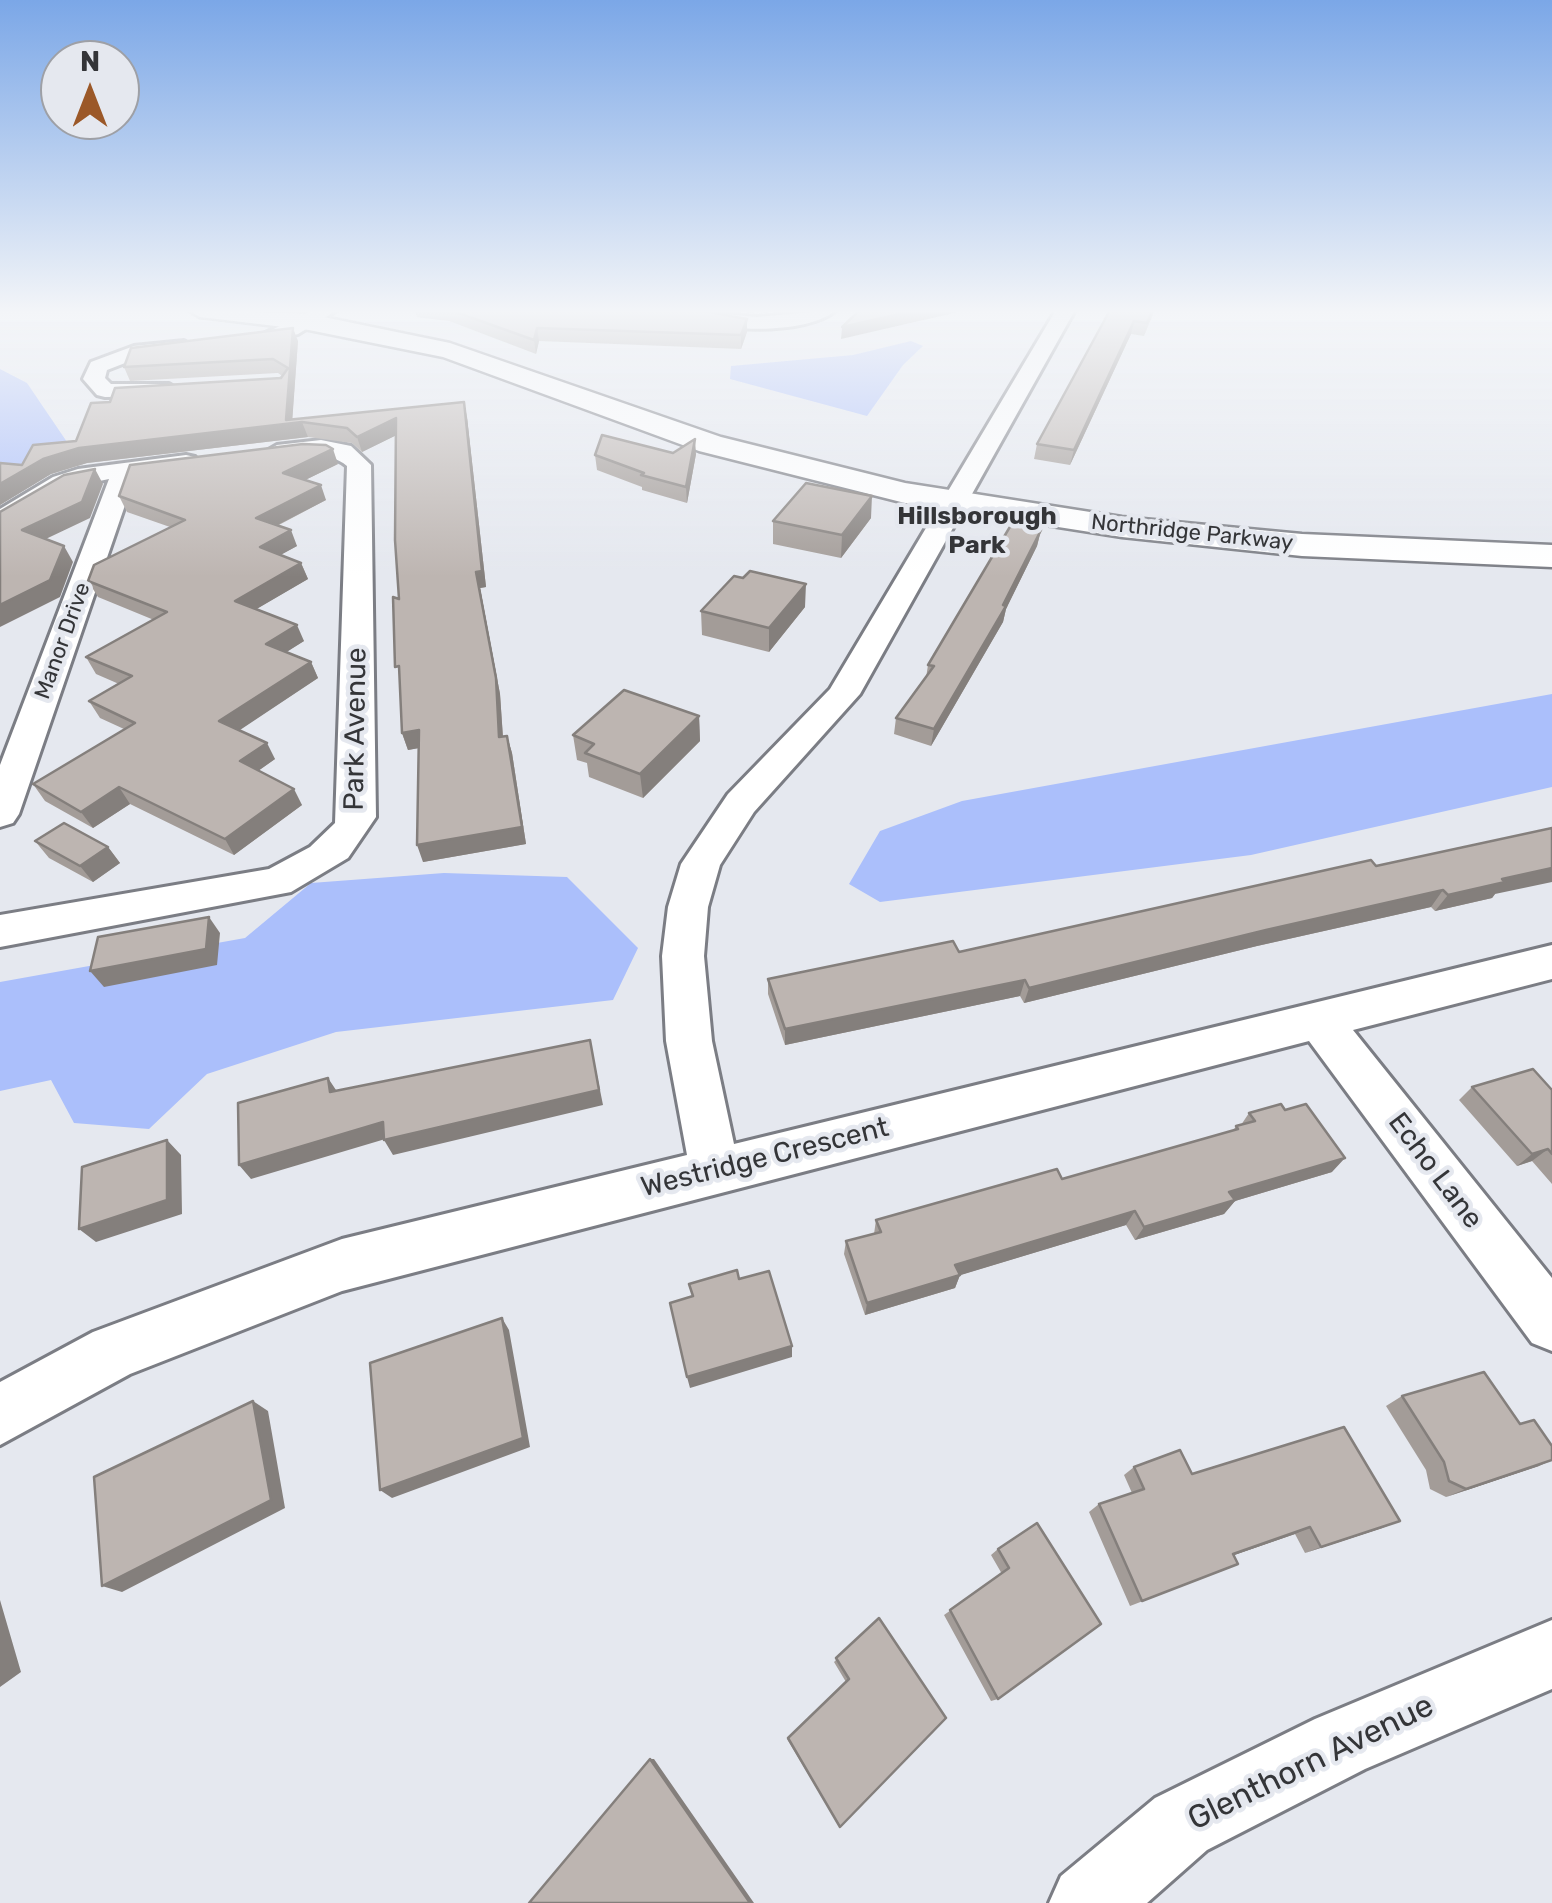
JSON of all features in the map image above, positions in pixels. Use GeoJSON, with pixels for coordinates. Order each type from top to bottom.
{"type":"FeatureCollection","features":[{"type":"Feature","properties":{"kind":"street","name":"Northridge Parkway"},"geometry":{"type":"LineString","coordinates":[[578,399],[778,464],[953,502],[1122,527],[1302,545],[1552,556]]}},
{"type":"Feature","properties":{"kind":"street"},"geometry":{"type":"LineString","coordinates":[[715,1170],[689,1041],[683,956],[688,907],[701,864],[741,803],[843,694],[1014,399]]}},
{"type":"Feature","properties":{"kind":"street","name":"Park Avenue"},"geometry":{"type":"LineString","coordinates":[[0,930],[277,882],[317,863],[352,830],[357,817],[359,466],[352,455],[334,448],[254,454]]}},
{"type":"Feature","properties":{"kind":"street"},"geometry":{"type":"LineString","coordinates":[[0,522],[62,482],[126,468],[217,458]]}},
{"type":"Feature","properties":{"kind":"street","name":"Manor Drive"},"geometry":{"type":"LineString","coordinates":[[0,814],[126,468]]}},
{"type":"Feature","properties":{"kind":"street","name":"Westridge Crescent"},"geometry":{"type":"LineString","coordinates":[[0,1415],[114,1352],[342,1265],[1552,962]]}},
{"type":"Feature","properties":{"kind":"street","name":"Echo Lane"},"geometry":{"type":"LineString","coordinates":[[1318,1019],[1552,1323]]}},
{"type":"Feature","properties":{"kind":"street","name":"Glenthorn Avenue"},"geometry":{"type":"LineString","coordinates":[[1088,1903],[1181,1824],[1340,1744],[1552,1654]]}},
{"type":"Feature","properties":{"kind":"shaded area"},"geometry":{"type":"Polygon","coordinates":[[[0,399],[38,399],[67,442],[0,478],[0,399]]]}},
{"type":"Feature","properties":{"kind":"shaded area"},"geometry":{"type":"Polygon","coordinates":[[[803,399],[879,399],[867,416],[803,399]]]}},
{"type":"Feature","properties":{"kind":"shaded area"},"geometry":{"type":"Polygon","coordinates":[[[1552,694],[1552,787],[1251,855],[880,902],[849,884],[880,831],[962,801],[1552,694]]]}},
{"type":"Feature","properties":{"kind":"shaded area"},"geometry":{"type":"Polygon","coordinates":[[[444,873],[567,877],[638,948],[613,1000],[336,1032],[207,1074],[149,1129],[74,1123],[51,1080],[0,1091],[0,982],[245,938],[311,883],[444,873]]]}},
{"type":"Feature","properties":{"kind":"building"},"geometry":{"type":"Polygon","coordinates":[[[111,399],[288,399],[286,420],[464,402],[482,571],[476,572],[496,678],[499,737],[507,736],[522,827],[417,845],[419,730],[402,733],[399,666],[395,667],[393,597],[399,599],[395,540],[396,418],[357,437],[347,428],[302,422],[79,448],[43,459],[0,484],[0,463],[22,465],[33,445],[76,441],[91,403],[111,399]]]}},
{"type":"Feature","properties":{"kind":"building"},"geometry":{"type":"Polygon","coordinates":[[[1062,399],[1098,399],[1074,450],[1037,444],[1062,399]]]}},
{"type":"Feature","properties":{"kind":"building"},"geometry":{"type":"Polygon","coordinates":[[[602,435],[673,453],[695,439],[686,487],[641,475],[644,473],[595,455],[602,435]]]}},
{"type":"Feature","properties":{"kind":"building"},"geometry":{"type":"Polygon","coordinates":[[[303,444],[333,449],[283,473],[321,485],[256,518],[291,530],[260,547],[301,563],[235,601],[297,625],[266,644],[311,662],[219,721],[267,743],[240,761],[294,789],[225,839],[119,787],[81,812],[33,784],[135,723],[89,701],[132,676],[86,657],[167,612],[88,581],[94,565],[185,520],[119,496],[130,465],[303,444]]]}},
{"type":"Feature","properties":{"kind":"building"},"geometry":{"type":"Polygon","coordinates":[[[95,469],[82,502],[22,530],[64,546],[50,580],[0,605],[0,512],[64,475],[95,469]]]}},
{"type":"Feature","properties":{"kind":"building"},"geometry":{"type":"Polygon","coordinates":[[[806,483],[872,496],[842,535],[773,521],[806,483]]]}},
{"type":"Feature","properties":{"kind":"building"},"geometry":{"type":"Polygon","coordinates":[[[1011,525],[1041,530],[1003,605],[1006,606],[934,729],[896,718],[934,666],[928,665],[1011,525]]]}},
{"type":"Feature","properties":{"kind":"building"},"geometry":{"type":"Polygon","coordinates":[[[750,571],[806,584],[769,628],[701,611],[734,576],[743,578],[750,571]]]}},
{"type":"Feature","properties":{"kind":"building"},"geometry":{"type":"Polygon","coordinates":[[[624,690],[699,716],[640,774],[585,753],[594,744],[573,735],[624,690]]]}},
{"type":"Feature","properties":{"kind":"building"},"geometry":{"type":"Polygon","coordinates":[[[64,823],[108,847],[80,866],[35,841],[64,823]]]}},
{"type":"Feature","properties":{"kind":"building"},"geometry":{"type":"Polygon","coordinates":[[[1552,828],[1552,868],[1448,895],[1443,890],[1266,930],[1029,988],[1025,980],[785,1029],[768,979],[953,941],[959,952],[1371,860],[1376,866],[1552,828]]]}},
{"type":"Feature","properties":{"kind":"building"},"geometry":{"type":"Polygon","coordinates":[[[209,917],[206,949],[90,971],[98,937],[209,917]]]}},
{"type":"Feature","properties":{"kind":"building"},"geometry":{"type":"Polygon","coordinates":[[[590,1040],[599,1090],[384,1140],[383,1122],[239,1165],[238,1103],[328,1078],[330,1092],[590,1040]]]}},
{"type":"Feature","properties":{"kind":"building"},"geometry":{"type":"Polygon","coordinates":[[[1533,1069],[1552,1090],[1552,1154],[1548,1149],[1532,1154],[1472,1087],[1533,1069]]]}},
{"type":"Feature","properties":{"kind":"building"},"geometry":{"type":"Polygon","coordinates":[[[1281,1104],[1285,1110],[1306,1104],[1345,1158],[1229,1192],[1235,1200],[1144,1227],[1135,1211],[955,1265],[960,1275],[867,1303],[846,1241],[881,1232],[876,1220],[1057,1169],[1062,1179],[1238,1129],[1236,1126],[1255,1121],[1249,1113],[1281,1104]]]}},
{"type":"Feature","properties":{"kind":"building"},"geometry":{"type":"Polygon","coordinates":[[[167,1140],[167,1200],[79,1229],[82,1167],[167,1140]]]}},
{"type":"Feature","properties":{"kind":"building"},"geometry":{"type":"Polygon","coordinates":[[[737,1270],[739,1279],[769,1271],[792,1346],[687,1377],[670,1303],[693,1296],[689,1284],[737,1270]]]}},
{"type":"Feature","properties":{"kind":"building"},"geometry":{"type":"Polygon","coordinates":[[[502,1318],[523,1438],[380,1490],[370,1363],[502,1318]]]}},
{"type":"Feature","properties":{"kind":"building"},"geometry":{"type":"Polygon","coordinates":[[[1484,1372],[1520,1424],[1534,1420],[1552,1446],[1552,1460],[1466,1489],[1449,1481],[1444,1462],[1402,1396],[1484,1372]]]}},
{"type":"Feature","properties":{"kind":"building"},"geometry":{"type":"Polygon","coordinates":[[[253,1401],[271,1500],[102,1586],[94,1477],[253,1401]]]}},
{"type":"Feature","properties":{"kind":"building"},"geometry":{"type":"Polygon","coordinates":[[[1344,1427],[1400,1521],[1321,1547],[1310,1527],[1233,1554],[1238,1564],[1142,1601],[1099,1504],[1144,1489],[1134,1467],[1180,1450],[1192,1474],[1344,1427]]]}},
{"type":"Feature","properties":{"kind":"building"},"geometry":{"type":"Polygon","coordinates":[[[1037,1523],[1101,1624],[998,1699],[950,1610],[1009,1568],[998,1549],[1037,1523]]]}},
{"type":"Feature","properties":{"kind":"building"},"geometry":{"type":"Polygon","coordinates":[[[879,1618],[946,1718],[840,1827],[788,1738],[849,1679],[836,1658],[879,1618]]]}},
{"type":"Feature","properties":{"kind":"building"},"geometry":{"type":"Polygon","coordinates":[[[650,1759],[750,1903],[529,1903],[650,1759]]]}},
{"type":"Feature","properties":{"kind":"district","name":"Hillsborough Park"},"geometry":{"type":"Point","coordinates":[977,532]}}]}
